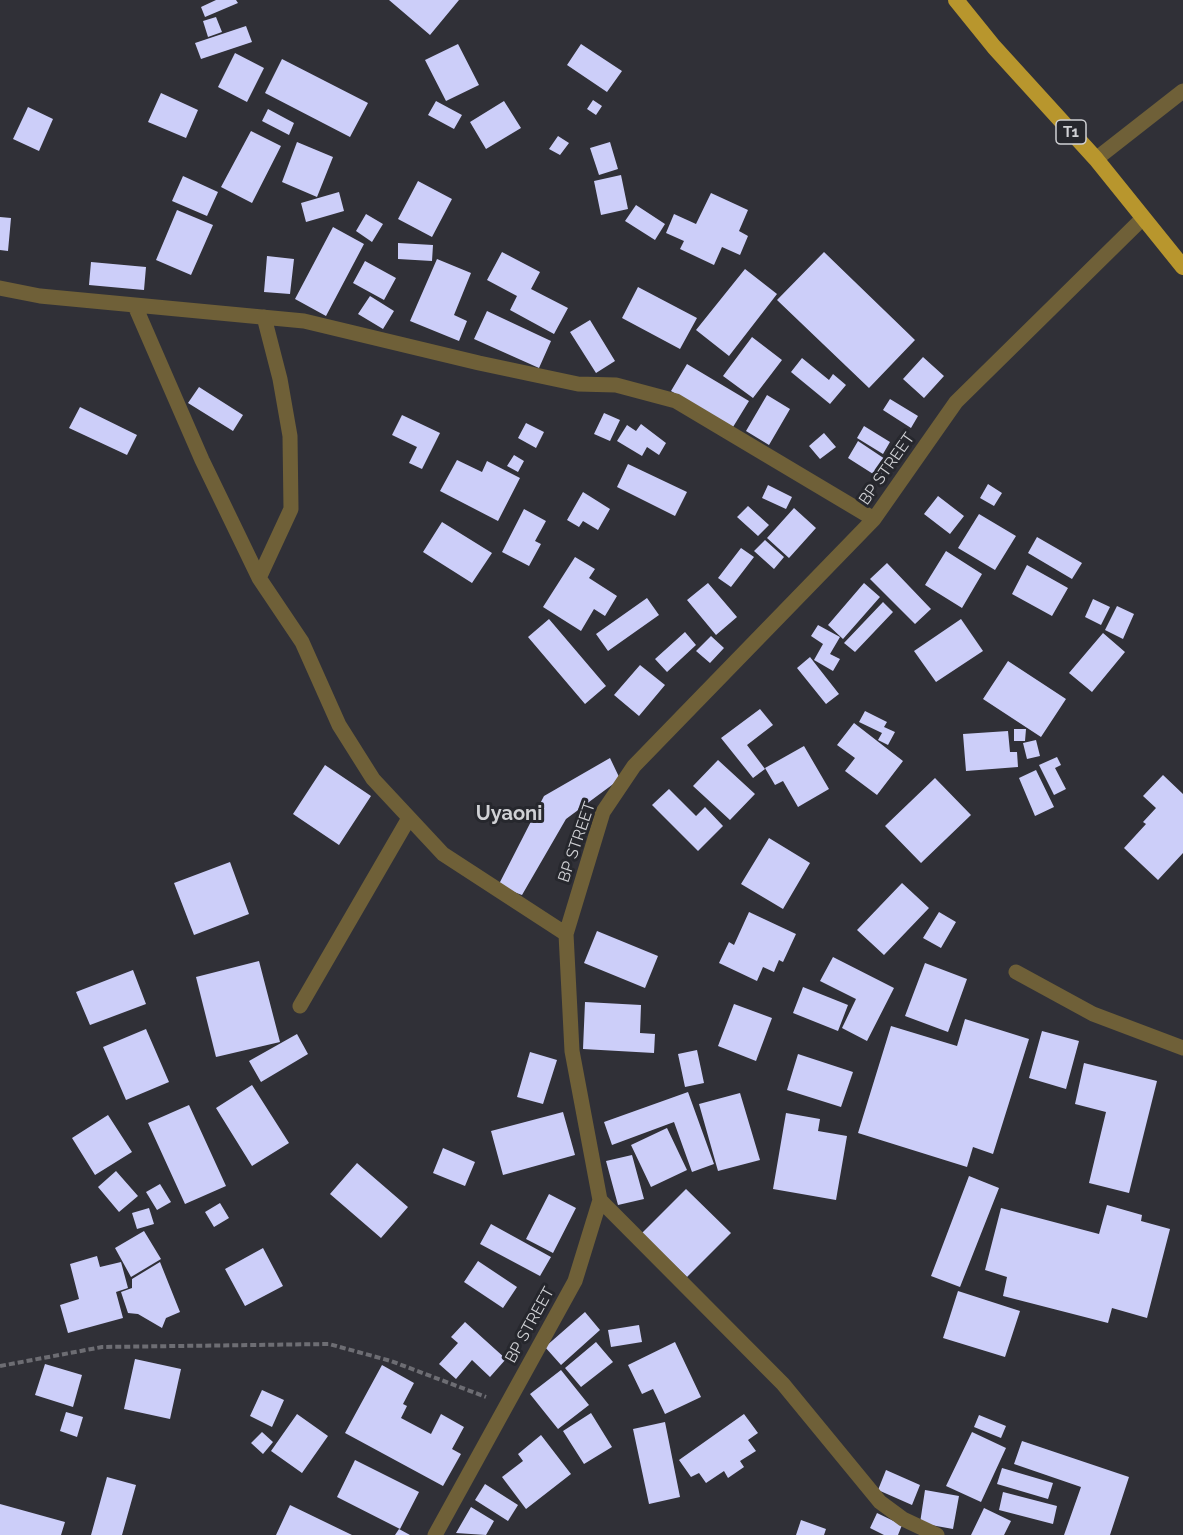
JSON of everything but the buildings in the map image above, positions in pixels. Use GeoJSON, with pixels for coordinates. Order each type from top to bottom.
{"type":"FeatureCollection","features":[{"type":"Feature","properties":{"kind":"highway","name":"T1"},"geometry":{"type":"LineString","coordinates":[[956,0],[993,47],[1096,159],[1183,267]]}},
{"type":"Feature","properties":{"kind":"street"},"geometry":{"type":"LineString","coordinates":[[1096,159],[1183,91]]}},
{"type":"Feature","properties":{"kind":"street","name":"BP STREET"},"geometry":{"type":"LineString","coordinates":[[435,1535],[575,1281],[600,1200],[572,1051],[567,934],[603,812],[634,766],[874,519],[956,402],[1143,218]]}},
{"type":"Feature","properties":{"kind":"street"},"geometry":{"type":"LineString","coordinates":[[0,288],[40,296],[304,321],[478,363],[578,384],[616,385],[676,401],[874,519]]}},
{"type":"Feature","properties":{"kind":"street"},"geometry":{"type":"LineString","coordinates":[[135,306],[202,460],[260,578],[302,642],[344,734],[373,779],[443,854],[567,934]]}},
{"type":"Feature","properties":{"kind":"street"},"geometry":{"type":"LineString","coordinates":[[260,578],[291,509],[290,436],[280,379],[264,317]]}},
{"type":"Feature","properties":{"kind":"street"},"geometry":{"type":"LineString","coordinates":[[300,1006],[409,818]]}},
{"type":"Feature","properties":{"kind":"street"},"geometry":{"type":"LineString","coordinates":[[1016,972],[1093,1014],[1183,1048]]}},
{"type":"Feature","properties":{"kind":"street"},"geometry":{"type":"LineString","coordinates":[[600,1200],[783,1384],[880,1502],[903,1519],[937,1535]]}},
{"type":"Feature","properties":{"kind":"path"},"geometry":{"type":"LineString","coordinates":[[0,1366],[102,1347],[329,1344],[391,1361],[506,1405]]}},
{"type":"Feature","properties":{"kind":"district","name":"Uyaoni"},"geometry":{"type":"Point","coordinates":[509,814]}}]}
